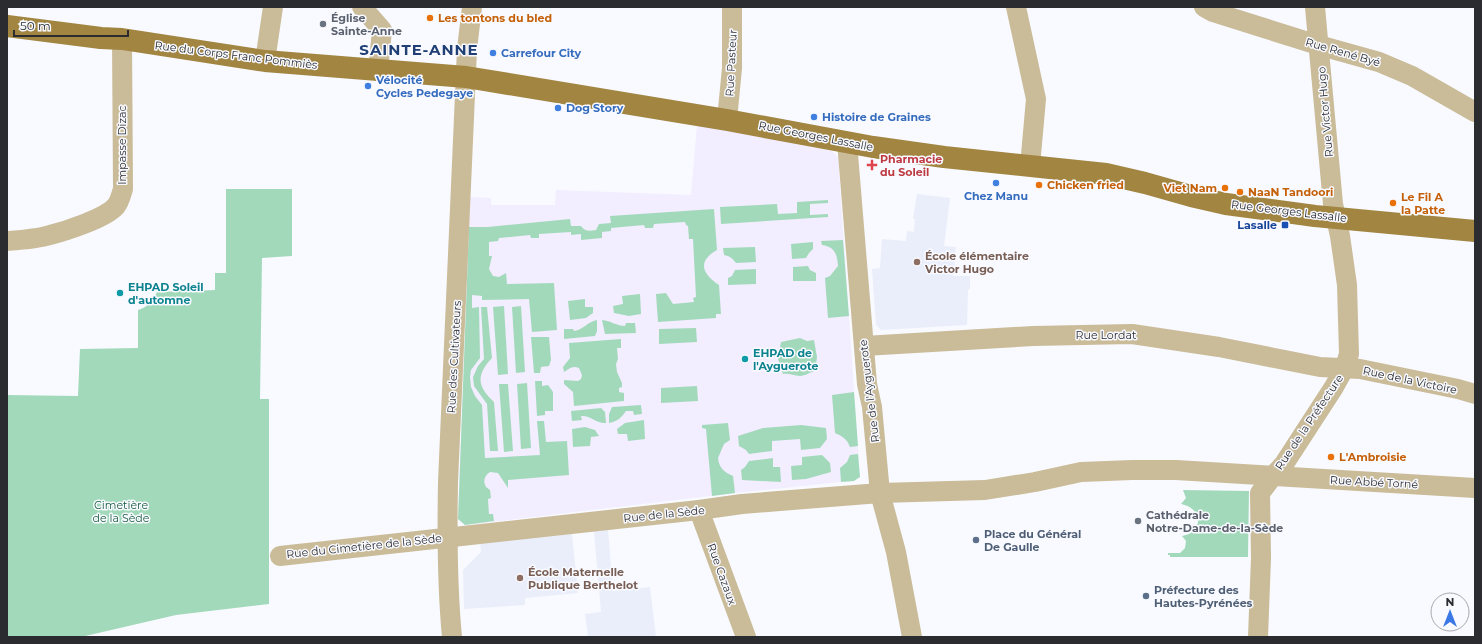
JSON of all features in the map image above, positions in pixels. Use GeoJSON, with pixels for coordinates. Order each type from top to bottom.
{"type":"FeatureCollection","features":[{"type":"Feature","properties":{"kind":"main road","name":"Rue du Corps Franc Pommiès"},"geometry":{"type":"LineString","coordinates":[[7,26],[101,38],[122,39],[265,61],[466,77]]}},
{"type":"Feature","properties":{"kind":"main road","name":"Rue Georges Lassalle"},"geometry":{"type":"LineString","coordinates":[[466,77],[727,120],[873,147],[944,157],[1106,174],[1226,204],[1315,216],[1475,231]]}},
{"type":"Feature","properties":{"kind":"street"},"geometry":{"type":"LineString","coordinates":[[265,61],[274,7]]}},
{"type":"Feature","properties":{"kind":"street"},"geometry":{"type":"LineString","coordinates":[[362,7],[382,30],[378,71]]}},
{"type":"Feature","properties":{"kind":"street","name":"Rue des Cultivateurs"},"geometry":{"type":"LineString","coordinates":[[452,637],[449,606],[447,537],[450,439],[467,49],[472,7]]}},
{"type":"Feature","properties":{"kind":"street","name":"Rue Pasteur"},"geometry":{"type":"LineString","coordinates":[[727,120],[732,68],[732,7]]}},
{"type":"Feature","properties":{"kind":"street"},"geometry":{"type":"LineString","coordinates":[[1016,7],[1036,99],[1030,166]]}},
{"type":"Feature","properties":{"kind":"street","name":"Rue René Byé"},"geometry":{"type":"LineString","coordinates":[[1204,7],[1213,12],[1318,45],[1379,62],[1412,76],[1475,112]]}},
{"type":"Feature","properties":{"kind":"street","name":"Rue Victor Hugo"},"geometry":{"type":"LineString","coordinates":[[1317,7],[1318,45],[1333,204],[1337,217],[1347,285],[1350,354],[1345,367]]}},
{"type":"Feature","properties":{"kind":"street","name":"Impasse Dizac"},"geometry":{"type":"LineString","coordinates":[[7,241],[50,236],[90,221],[110,211],[115,207],[120,199],[123,189],[122,39]]}},
{"type":"Feature","properties":{"kind":"street","name":"Rue de l'Ayguerote"},"geometry":{"type":"LineString","coordinates":[[847,142],[866,384],[872,407],[880,493],[896,552],[912,637]]}},
{"type":"Feature","properties":{"kind":"street","name":"Rue Lordat"},"geometry":{"type":"LineString","coordinates":[[864,346],[1033,336],[1132,334],[1219,347],[1320,367],[1345,367]]}},
{"type":"Feature","properties":{"kind":"street","name":"Rue de la Victoire"},"geometry":{"type":"LineString","coordinates":[[1345,367],[1420,381],[1475,394]]}},
{"type":"Feature","properties":{"kind":"street","name":"Rue de la Préfecture"},"geometry":{"type":"LineString","coordinates":[[1258,637],[1261,558],[1260,493],[1288,458],[1334,387],[1345,367]]}},
{"type":"Feature","properties":{"kind":"street"},"geometry":{"type":"LineString","coordinates":[[880,493],[986,490],[1035,482],[1081,472],[1124,470],[1176,470],[1273,476]]}},
{"type":"Feature","properties":{"kind":"street","name":"Rue Abbé Torné"},"geometry":{"type":"LineString","coordinates":[[1273,476],[1475,488]]}},
{"type":"Feature","properties":{"kind":"street","name":"Rue de la Sède"},"geometry":{"type":"LineString","coordinates":[[447,537],[700,510],[742,504],[880,493]]}},
{"type":"Feature","properties":{"kind":"street","name":"Rue Cazaux"},"geometry":{"type":"LineString","coordinates":[[700,510],[746,637]]}},
{"type":"Feature","properties":{"kind":"street","name":"Rue du Cimetière de la Sède"},"geometry":{"type":"LineString","coordinates":[[280,556],[447,537]]}},
{"type":"Feature","properties":{"kind":"shaded area"},"geometry":{"type":"Polygon","coordinates":[[[697,125],[832,151],[838,157],[860,477],[854,481],[735,493],[465,525],[458,519],[470,197],[491,198],[491,205],[555,205],[556,190],[691,195],[697,125]]]}},
{"type":"Feature","properties":{"kind":"shaded area","name":"École élémentaire Victor Hugo"},"geometry":{"type":"Polygon","coordinates":[[[917,194],[950,198],[944,246],[956,247],[953,276],[970,276],[967,325],[881,330],[876,325],[872,269],[880,268],[882,239],[906,241],[907,231],[914,232],[915,219],[913,219],[917,194]]]}},
{"type":"Feature","properties":{"kind":"shaded area"},"geometry":{"type":"Polygon","coordinates":[[[608,529],[613,591],[650,587],[656,637],[588,637],[585,614],[601,612],[594,531],[608,529]]]}},
{"type":"Feature","properties":{"kind":"shaded area","name":"École Maternelle Publique Berthelot"},"geometry":{"type":"Polygon","coordinates":[[[572,534],[578,593],[525,598],[525,605],[464,609],[463,570],[481,552],[480,542],[572,534]]]}},
{"type":"Feature","properties":{"kind":"green space","name":"Cimetière de la Sède"},"geometry":{"type":"Polygon","coordinates":[[[226,189],[292,189],[292,256],[262,258],[260,399],[269,399],[269,604],[176,615],[81,637],[7,637],[7,395],[78,396],[80,349],[138,348],[138,310],[150,303],[157,292],[215,290],[215,273],[226,273],[226,189]]]}},
{"type":"Feature","properties":{"kind":"green space"},"geometry":{"type":"Polygon","coordinates":[[[828,200],[828,203],[810,204],[810,215],[828,214],[828,217],[721,224],[720,207],[777,204],[778,214],[797,213],[797,202],[828,200]]]}},
{"type":"Feature","properties":{"kind":"green space"},"geometry":{"type":"Polygon","coordinates":[[[714,209],[717,250],[706,259],[704,268],[713,281],[719,285],[721,314],[716,314],[716,318],[658,322],[656,294],[666,293],[673,304],[694,302],[693,298],[696,297],[693,239],[689,239],[688,226],[685,222],[654,224],[653,228],[645,228],[644,225],[611,228],[611,231],[602,232],[602,238],[581,240],[581,234],[571,235],[571,232],[539,234],[539,238],[531,238],[530,235],[499,238],[498,241],[489,242],[489,256],[492,256],[489,269],[493,276],[499,277],[506,273],[507,284],[554,283],[557,330],[532,332],[529,299],[482,300],[482,296],[472,295],[472,308],[479,307],[480,358],[471,370],[470,377],[471,387],[475,396],[482,405],[485,458],[540,455],[537,421],[544,421],[546,442],[567,441],[569,475],[508,480],[508,488],[498,473],[490,472],[485,477],[485,483],[486,487],[490,490],[491,498],[488,499],[489,514],[493,514],[494,521],[465,525],[458,519],[469,227],[488,227],[570,219],[571,226],[581,226],[588,231],[592,231],[596,230],[599,224],[611,223],[610,216],[714,209]]]}},
{"type":"Feature","properties":{"kind":"green space"},"geometry":{"type":"Polygon","coordinates":[[[843,240],[849,316],[828,318],[825,278],[830,276],[838,266],[837,258],[833,249],[822,245],[821,241],[843,240]]]}},
{"type":"Feature","properties":{"kind":"green space"},"geometry":{"type":"Polygon","coordinates":[[[813,242],[813,249],[806,258],[792,259],[791,244],[813,242]]]}},
{"type":"Feature","properties":{"kind":"green space"},"geometry":{"type":"Polygon","coordinates":[[[755,247],[756,262],[736,263],[728,256],[724,255],[723,248],[755,247]]]}},
{"type":"Feature","properties":{"kind":"green space"},"geometry":{"type":"Polygon","coordinates":[[[808,266],[810,270],[816,273],[816,281],[793,281],[793,267],[808,266]]]}},
{"type":"Feature","properties":{"kind":"green space"},"geometry":{"type":"Polygon","coordinates":[[[756,269],[756,284],[728,285],[728,278],[732,276],[735,270],[756,269]]]}},
{"type":"Feature","properties":{"kind":"green space"},"geometry":{"type":"Polygon","coordinates":[[[640,294],[641,314],[629,316],[614,313],[613,306],[623,304],[622,296],[640,294]]]}},
{"type":"Feature","properties":{"kind":"green space"},"geometry":{"type":"Polygon","coordinates":[[[585,299],[585,307],[593,307],[593,313],[586,318],[570,320],[568,301],[585,299]]]}},
{"type":"Feature","properties":{"kind":"green space"},"geometry":{"type":"Polygon","coordinates":[[[504,306],[508,374],[498,375],[493,307],[504,306]]]}},
{"type":"Feature","properties":{"kind":"green space"},"geometry":{"type":"Polygon","coordinates":[[[521,306],[525,372],[516,373],[512,307],[521,306]]]}},
{"type":"Feature","properties":{"kind":"green space"},"geometry":{"type":"Polygon","coordinates":[[[481,307],[487,307],[492,358],[483,370],[481,380],[484,391],[494,402],[498,451],[490,451],[487,404],[474,386],[473,377],[478,366],[484,359],[481,307]]]}},
{"type":"Feature","properties":{"kind":"green space"},"geometry":{"type":"Polygon","coordinates":[[[597,320],[597,331],[595,336],[564,339],[564,329],[573,329],[574,331],[583,328],[590,322],[597,320]]]}},
{"type":"Feature","properties":{"kind":"green space"},"geometry":{"type":"Polygon","coordinates":[[[602,320],[622,326],[625,326],[626,323],[635,323],[636,333],[605,334],[602,320]]]}},
{"type":"Feature","properties":{"kind":"green space"},"geometry":{"type":"Polygon","coordinates":[[[696,328],[697,342],[659,344],[659,329],[696,328]]]}},
{"type":"Feature","properties":{"kind":"green space"},"geometry":{"type":"Polygon","coordinates":[[[531,337],[549,337],[551,360],[549,366],[541,367],[540,373],[534,373],[531,337]]]}},
{"type":"Feature","properties":{"kind":"green space"},"geometry":{"type":"Polygon","coordinates":[[[800,338],[807,341],[814,340],[817,357],[815,371],[802,376],[783,374],[778,359],[781,342],[800,338]]]}},
{"type":"Feature","properties":{"kind":"green space"},"geometry":{"type":"Polygon","coordinates":[[[621,339],[621,348],[617,348],[618,359],[616,364],[617,372],[622,383],[622,387],[619,388],[619,392],[624,393],[624,401],[574,406],[573,392],[564,384],[564,380],[578,381],[581,379],[582,375],[577,367],[571,368],[564,372],[563,367],[570,358],[569,343],[621,339]]]}},
{"type":"Feature","properties":{"kind":"green space"},"geometry":{"type":"Polygon","coordinates":[[[535,381],[542,381],[542,386],[548,385],[553,392],[553,411],[545,411],[545,415],[537,416],[535,381]]]}},
{"type":"Feature","properties":{"kind":"green space"},"geometry":{"type":"Polygon","coordinates":[[[527,383],[531,448],[521,449],[517,384],[527,383]]]}},
{"type":"Feature","properties":{"kind":"green space"},"geometry":{"type":"Polygon","coordinates":[[[499,384],[508,384],[513,451],[504,452],[499,384]]]}},
{"type":"Feature","properties":{"kind":"green space"},"geometry":{"type":"Polygon","coordinates":[[[697,386],[698,401],[661,403],[661,388],[697,386]]]}},
{"type":"Feature","properties":{"kind":"green space"},"geometry":{"type":"Polygon","coordinates":[[[854,392],[858,446],[850,447],[844,438],[835,433],[832,395],[854,392]]]}},
{"type":"Feature","properties":{"kind":"green space"},"geometry":{"type":"Polygon","coordinates":[[[641,405],[642,414],[634,415],[633,411],[626,411],[619,419],[609,423],[609,414],[612,407],[641,405]]]}},
{"type":"Feature","properties":{"kind":"green space"},"geometry":{"type":"Polygon","coordinates":[[[601,408],[605,412],[606,423],[584,416],[581,416],[582,420],[572,421],[571,411],[601,408]]]}},
{"type":"Feature","properties":{"kind":"green space"},"geometry":{"type":"Polygon","coordinates":[[[644,420],[645,439],[628,441],[627,434],[618,434],[617,429],[625,423],[644,420]]]}},
{"type":"Feature","properties":{"kind":"green space"},"geometry":{"type":"Polygon","coordinates":[[[728,423],[730,440],[724,444],[718,458],[722,469],[733,476],[735,493],[712,496],[706,429],[702,428],[702,425],[728,423]]]}},
{"type":"Feature","properties":{"kind":"green space"},"geometry":{"type":"Polygon","coordinates":[[[801,425],[826,428],[827,439],[820,448],[801,450],[800,439],[772,441],[772,451],[749,454],[746,450],[739,446],[738,436],[763,428],[801,425]]]}},
{"type":"Feature","properties":{"kind":"green space"},"geometry":{"type":"Polygon","coordinates":[[[585,427],[595,430],[599,436],[591,437],[590,446],[573,447],[572,429],[585,427]]]}},
{"type":"Feature","properties":{"kind":"green space"},"geometry":{"type":"Polygon","coordinates":[[[858,454],[860,477],[854,481],[841,482],[840,468],[847,462],[850,455],[858,454]]]}},
{"type":"Feature","properties":{"kind":"green space"},"geometry":{"type":"Polygon","coordinates":[[[822,455],[830,463],[831,472],[806,479],[792,480],[791,466],[802,465],[802,457],[822,455]]]}},
{"type":"Feature","properties":{"kind":"green space"},"geometry":{"type":"Polygon","coordinates":[[[773,458],[773,467],[780,467],[781,482],[742,480],[741,470],[749,461],[773,458]]]}},
{"type":"Feature","properties":{"kind":"green space"},"geometry":{"type":"Polygon","coordinates":[[[1183,490],[1249,491],[1248,557],[1170,557],[1170,555],[1168,555],[1168,553],[1180,553],[1185,548],[1186,541],[1182,536],[1189,534],[1197,526],[1198,520],[1194,510],[1181,504],[1186,498],[1183,490]]]}},
{"type":"Feature","properties":{"kind":"place","name":"Les tontons du bled"},"geometry":{"type":"Point","coordinates":[430,18]}},
{"type":"Feature","properties":{"kind":"place","name":"Église Sainte-Anne"},"geometry":{"type":"Point","coordinates":[323,24]}},
{"type":"Feature","properties":{"kind":"place","name":"Carrefour City"},"geometry":{"type":"Point","coordinates":[493,53]}},
{"type":"Feature","properties":{"kind":"place","name":"Vélocité Cycles Pedegaye"},"geometry":{"type":"Point","coordinates":[368,86]}},
{"type":"Feature","properties":{"kind":"place","name":"Dog Story"},"geometry":{"type":"Point","coordinates":[558,108]}},
{"type":"Feature","properties":{"kind":"place","name":"Histoire de Graines"},"geometry":{"type":"Point","coordinates":[814,117]}},
{"type":"Feature","properties":{"kind":"place","name":"Pharmacie du Soleil"},"geometry":{"type":"Point","coordinates":[872,165]}},
{"type":"Feature","properties":{"kind":"place","name":"Chez Manu"},"geometry":{"type":"Point","coordinates":[996,183]}},
{"type":"Feature","properties":{"kind":"place","name":"Chicken fried"},"geometry":{"type":"Point","coordinates":[1039,185]}},
{"type":"Feature","properties":{"kind":"place","name":"Viet Nam"},"geometry":{"type":"Point","coordinates":[1225,188]}},
{"type":"Feature","properties":{"kind":"place","name":"NaaN Tandoori"},"geometry":{"type":"Point","coordinates":[1240,192]}},
{"type":"Feature","properties":{"kind":"place","name":"Le Fil A la Patte"},"geometry":{"type":"Point","coordinates":[1393,203]}},
{"type":"Feature","properties":{"kind":"place","name":"Lasalle"},"geometry":{"type":"Point","coordinates":[1285,225]}},
{"type":"Feature","properties":{"kind":"place","name":"École élémentaire Victor Hugo"},"geometry":{"type":"Point","coordinates":[917,262]}},
{"type":"Feature","properties":{"kind":"place","name":"EHPAD Soleil d'automne"},"geometry":{"type":"Point","coordinates":[120,293]}},
{"type":"Feature","properties":{"kind":"place","name":"EHPAD de l'Ayguerote"},"geometry":{"type":"Point","coordinates":[745,359]}},
{"type":"Feature","properties":{"kind":"place","name":"L'Ambroisie"},"geometry":{"type":"Point","coordinates":[1331,457]}},
{"type":"Feature","properties":{"kind":"place","name":"Cathédrale Notre-Dame-de-la-Sède"},"geometry":{"type":"Point","coordinates":[1138,521]}},
{"type":"Feature","properties":{"kind":"place","name":"Place du Général De Gaulle"},"geometry":{"type":"Point","coordinates":[976,540]}},
{"type":"Feature","properties":{"kind":"place","name":"École Maternelle Publique Berthelot"},"geometry":{"type":"Point","coordinates":[520,578]}},
{"type":"Feature","properties":{"kind":"place","name":"Préfecture des Hautes-Pyrénées"},"geometry":{"type":"Point","coordinates":[1146,596]}},
{"type":"Feature","properties":{"kind":"district","name":"SAINTE-ANNE"},"geometry":{"type":"Point","coordinates":[419,49]}}]}
